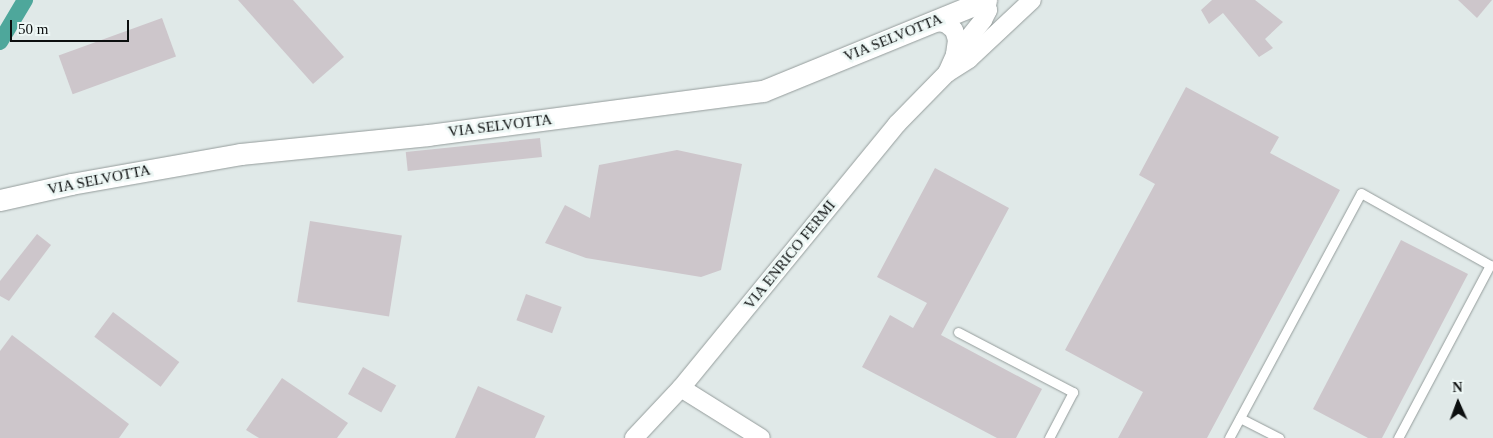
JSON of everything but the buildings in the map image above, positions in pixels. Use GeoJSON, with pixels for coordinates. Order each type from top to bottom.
{"type":"FeatureCollection","features":[{"type":"Feature","properties":{"kind":"street","name":"VIA ENRICO FERMI"},"geometry":{"type":"LineString","coordinates":[[946,73],[955,55],[983,20],[988,10],[986,0]]}},
{"type":"Feature","properties":{"kind":"street"},"geometry":{"type":"LineString","coordinates":[[986,0],[1000,8],[1003,19],[998,32]]}},
{"type":"Feature","properties":{"kind":"street","name":"VIA SELVOTTA"},"geometry":{"type":"LineString","coordinates":[[0,200],[71,184],[241,154],[428,135],[764,91],[986,0]]}},
{"type":"Feature","properties":{"kind":"street","name":"VIA ENRICO FERMI"},"geometry":{"type":"LineString","coordinates":[[634,438],[681,388],[897,124],[946,73],[969,59],[1032,0]]}},
{"type":"Feature","properties":{"kind":"street","name":"VIA ENRICO FERMI"},"geometry":{"type":"LineString","coordinates":[[934,22],[945,23],[954,30],[957,40],[955,55]]}},
{"type":"Feature","properties":{"kind":"street"},"geometry":{"type":"LineString","coordinates":[[681,388],[761,438]]}},
{"type":"Feature","properties":{"kind":"lane"},"geometry":{"type":"LineString","coordinates":[[1229,438],[1361,193],[1492,266],[1398,438]]}},
{"type":"Feature","properties":{"kind":"lane"},"geometry":{"type":"LineString","coordinates":[[958,332],[1073,392],[1049,438]]}},
{"type":"Feature","properties":{"kind":"lane"},"geometry":{"type":"LineString","coordinates":[[1240,418],[1279,438]]}},
{"type":"Feature","properties":{"kind":"waterway"},"geometry":{"type":"LineString","coordinates":[[0,42],[25,0]]}}]}
